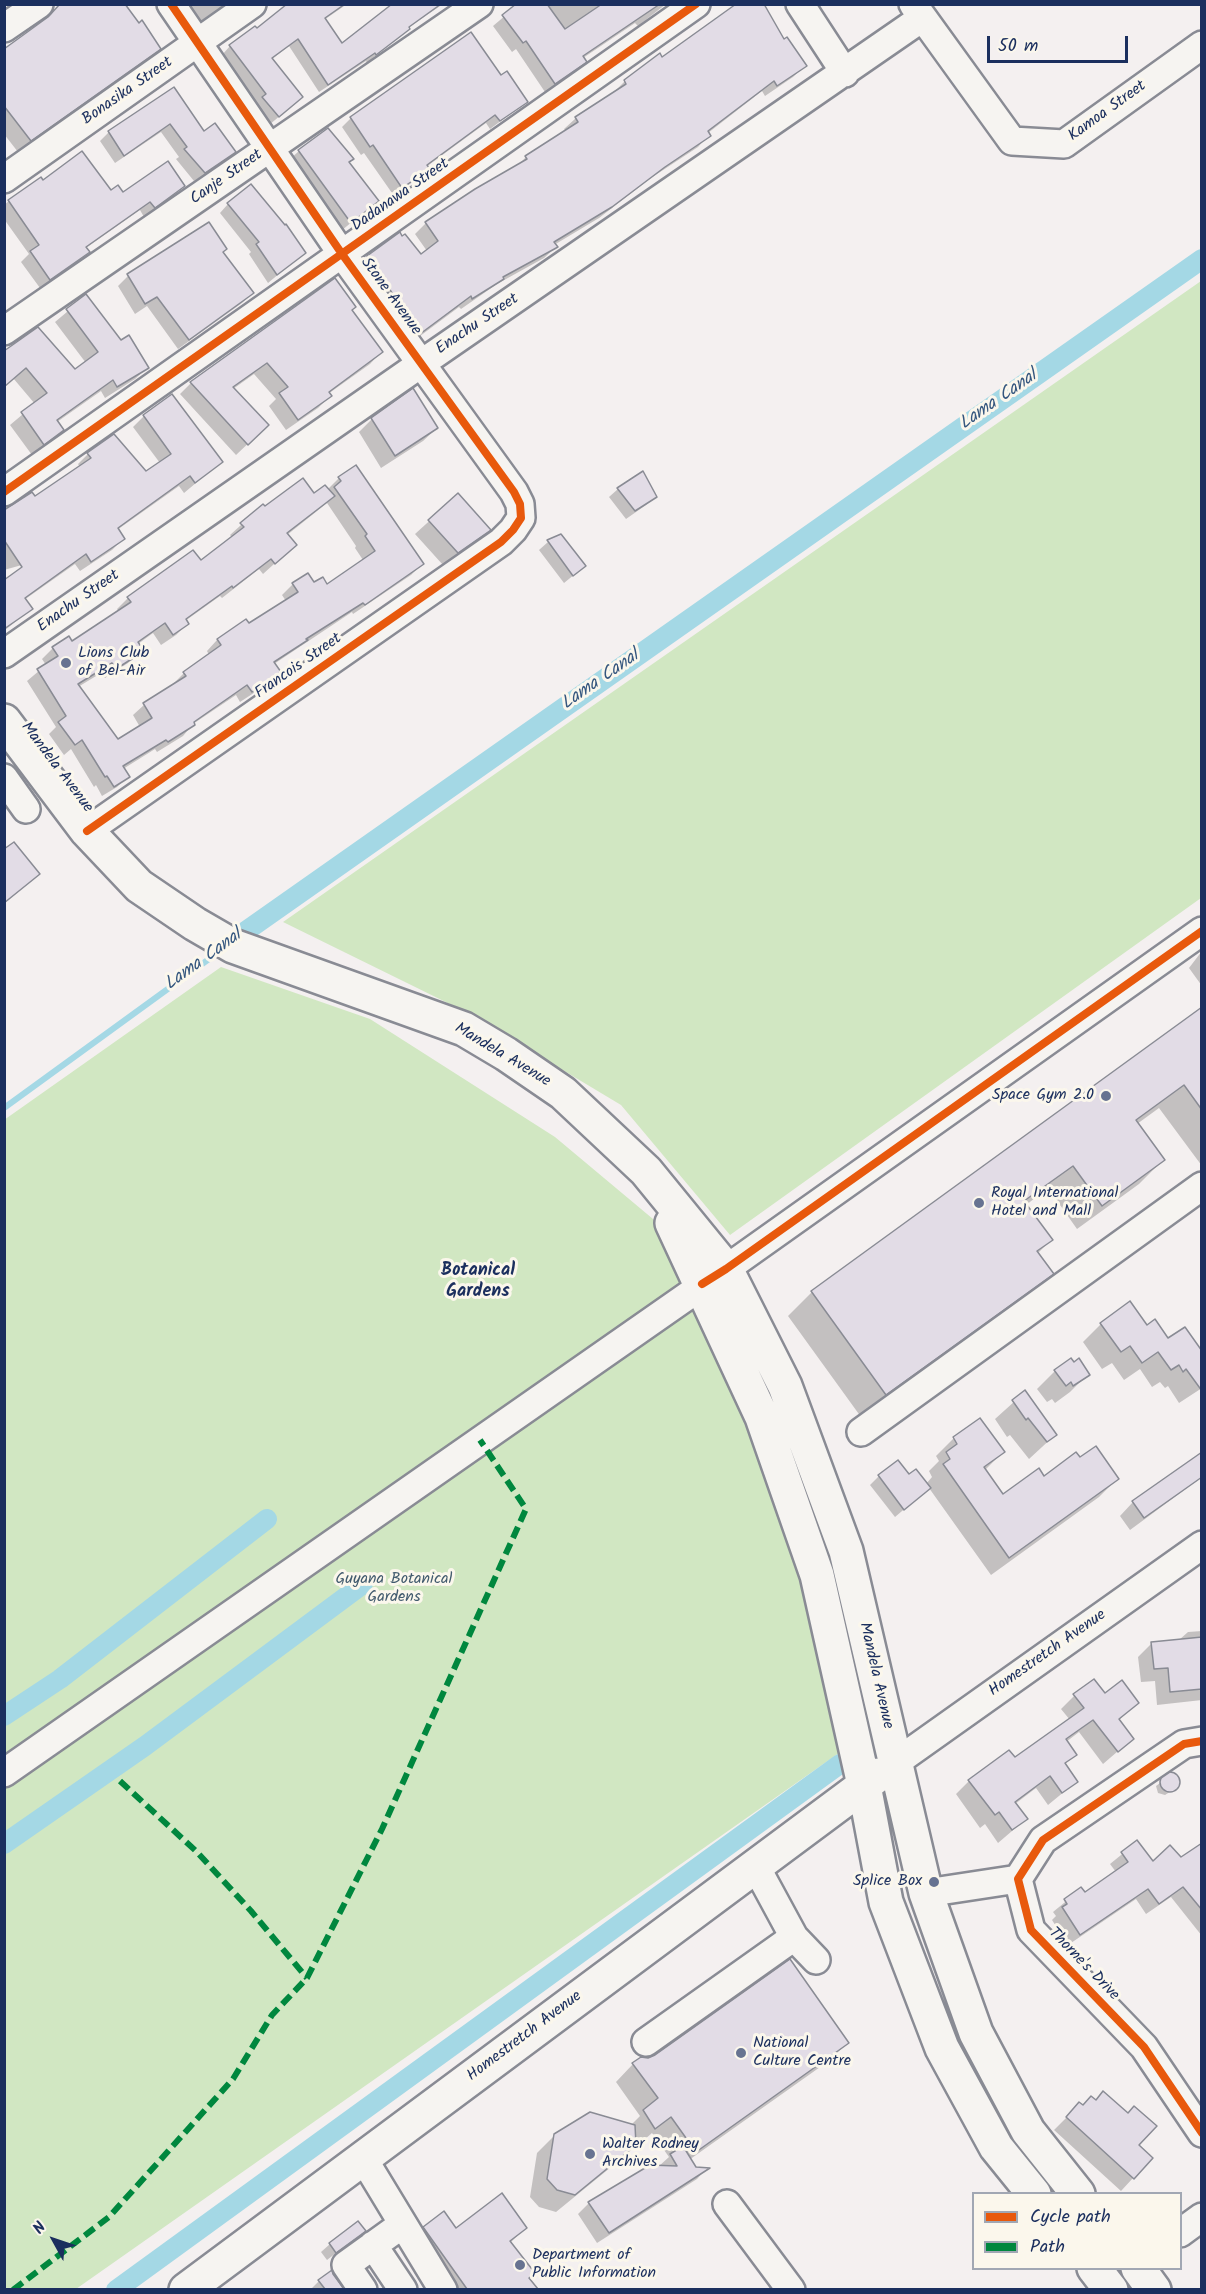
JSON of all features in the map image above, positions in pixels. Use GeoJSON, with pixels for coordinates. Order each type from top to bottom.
{"type":"FeatureCollection","features":[{"type":"Feature","properties":{"kind":"main road","name":"Mandela Avenue"},"geometry":{"type":"LineString","coordinates":[[4,721],[87,831],[130,879],[225,942],[264,959],[319,976],[464,1029],[506,1054],[563,1093],[646,1170],[785,1386],[846,1551],[926,1893],[976,2033],[1028,2131],[1077,2192]]}},
{"type":"Feature","properties":{"kind":"main road","name":"Mandela Avenue"},"geometry":{"type":"LineString","coordinates":[[714,1277],[817,1575],[864,1785],[886,1902],[942,2048],[996,2147],[1033,2192]]}},
{"type":"Feature","properties":{"kind":"main road","name":"Homestretch Avenue"},"geometry":{"type":"LineString","coordinates":[[186,2289],[754,1865],[895,1763]]}},
{"type":"Feature","properties":{"kind":"main road"},"geometry":{"type":"LineString","coordinates":[[1140,2270],[1154,2289]]}},
{"type":"Feature","properties":{"kind":"street"},"geometry":{"type":"LineString","coordinates":[[4,28],[39,4]]}},
{"type":"Feature","properties":{"kind":"street","name":"Stone Avenue"},"geometry":{"type":"LineString","coordinates":[[171,4],[342,254],[514,492],[520,504],[521,518]]}},
{"type":"Feature","properties":{"kind":"street","name":"Bonasika Street"},"geometry":{"type":"LineString","coordinates":[[4,179],[252,4]]}},
{"type":"Feature","properties":{"kind":"street","name":"Canje Street"},"geometry":{"type":"LineString","coordinates":[[4,331],[479,4]]}},
{"type":"Feature","properties":{"kind":"street","name":"Dadanawa Street"},"geometry":{"type":"LineString","coordinates":[[4,492],[696,4]]}},
{"type":"Feature","properties":{"kind":"street"},"geometry":{"type":"LineString","coordinates":[[800,4],[845,73]]}},
{"type":"Feature","properties":{"kind":"street","name":"Enachu Street"},"geometry":{"type":"LineString","coordinates":[[4,654],[875,52],[918,11]]}},
{"type":"Feature","properties":{"kind":"street","name":"Kamoa Street"},"geometry":{"type":"LineString","coordinates":[[918,11],[1012,141],[1064,144],[1202,45]]}},
{"type":"Feature","properties":{"kind":"street","name":"Francois Street"},"geometry":{"type":"LineString","coordinates":[[87,831],[501,542],[513,531],[521,518]]}},
{"type":"Feature","properties":{"kind":"street"},"geometry":{"type":"LineString","coordinates":[[4,778],[26,809]]}},
{"type":"Feature","properties":{"kind":"street"},"geometry":{"type":"LineString","coordinates":[[4,1773],[714,1277],[1202,931]]}},
{"type":"Feature","properties":{"kind":"street"},"geometry":{"type":"LineString","coordinates":[[861,1432],[1202,1186]]}},
{"type":"Feature","properties":{"kind":"street","name":"Homestretch Avenue"},"geometry":{"type":"LineString","coordinates":[[895,1763],[1202,1545]]}},
{"type":"Feature","properties":{"kind":"street"},"geometry":{"type":"LineString","coordinates":[[926,1893],[1018,1879],[1043,1840],[1184,1744],[1202,1741]]}},
{"type":"Feature","properties":{"kind":"street"},"geometry":{"type":"LineString","coordinates":[[754,1865],[794,1937],[816,1960]]}},
{"type":"Feature","properties":{"kind":"street","name":"Thorne's Drive"},"geometry":{"type":"LineString","coordinates":[[1018,1879],[1031,1930],[1144,2047],[1202,2133]]}},
{"type":"Feature","properties":{"kind":"street"},"geometry":{"type":"LineString","coordinates":[[645,2042],[794,1937]]}},
{"type":"Feature","properties":{"kind":"street"},"geometry":{"type":"LineString","coordinates":[[363,2158],[440,2288]]}},
{"type":"Feature","properties":{"kind":"street"},"geometry":{"type":"LineString","coordinates":[[727,2204],[791,2289]]}},
{"type":"Feature","properties":{"kind":"street"},"geometry":{"type":"LineString","coordinates":[[1182,2232],[1202,2217]]}},
{"type":"Feature","properties":{"kind":"street"},"geometry":{"type":"LineString","coordinates":[[363,2289],[346,2265],[403,2224]]}},
{"type":"Feature","properties":{"kind":"street"},"geometry":{"type":"LineString","coordinates":[[373,2245],[404,2289]]}},
{"type":"Feature","properties":{"kind":"green space"},"geometry":{"type":"Polygon","coordinates":[[[1201,281],[1201,898],[730,1235],[621,1105],[466,1012],[283,922],[1201,281]]]}},
{"type":"Feature","properties":{"kind":"green space","name":"Guyana Botanical Gardens"},"geometry":{"type":"Polygon","coordinates":[[[221,967],[370,1019],[555,1137],[653,1219],[724,1363],[795,1559],[839,1753],[76,2289],[5,2289],[4,1120],[221,967]]]}},
{"type":"Feature","properties":{"kind":"building"},"geometry":{"type":"Polygon","coordinates":[[[60,4],[125,4],[139,23],[142,20],[161,49],[31,141],[4,106],[4,49],[48,17],[60,4]]]}},
{"type":"Feature","properties":{"kind":"building"},"geometry":{"type":"Polygon","coordinates":[[[287,4],[345,4],[325,18],[342,43],[392,4],[441,4],[376,55],[375,53],[328,85],[298,39],[272,58],[303,97],[279,117],[262,97],[266,94],[229,45],[255,26],[257,28],[287,4]]]}},
{"type":"Feature","properties":{"kind":"building"},"geometry":{"type":"Polygon","coordinates":[[[516,4],[547,4],[565,29],[602,4],[660,4],[583,56],[587,62],[555,84],[526,41],[523,43],[502,15],[516,4]]]}},
{"type":"Feature","properties":{"kind":"building"},"geometry":{"type":"Polygon","coordinates":[[[736,4],[764,4],[784,39],[787,37],[807,66],[777,86],[774,81],[708,131],[711,136],[612,207],[554,242],[558,247],[503,277],[504,279],[472,299],[471,296],[420,334],[367,256],[400,232],[402,236],[405,234],[421,254],[438,241],[425,222],[475,189],[527,159],[525,156],[578,122],[575,117],[626,84],[624,80],[660,53],[662,57],[736,4]]]}},
{"type":"Feature","properties":{"kind":"building"},"geometry":{"type":"Polygon","coordinates":[[[471,32],[501,75],[507,71],[528,102],[500,121],[495,115],[427,165],[430,169],[402,188],[373,145],[370,147],[350,117],[471,32]]]}},
{"type":"Feature","properties":{"kind":"building"},"geometry":{"type":"Polygon","coordinates":[[[174,87],[204,131],[215,123],[236,152],[205,173],[184,149],[187,147],[170,124],[124,156],[108,131],[174,87]]]}},
{"type":"Feature","properties":{"kind":"building"},"geometry":{"type":"Polygon","coordinates":[[[328,128],[354,159],[349,162],[379,201],[351,223],[298,150],[328,128]]]}},
{"type":"Feature","properties":{"kind":"building"},"geometry":{"type":"Polygon","coordinates":[[[82,151],[111,190],[118,185],[123,192],[168,161],[185,186],[155,208],[150,202],[86,247],[90,252],[50,280],[30,251],[39,245],[8,200],[41,177],[43,180],[82,151]]]}},
{"type":"Feature","properties":{"kind":"building"},"geometry":{"type":"Polygon","coordinates":[[[251,184],[286,224],[306,253],[277,275],[256,244],[259,242],[227,203],[251,184]]]}},
{"type":"Feature","properties":{"kind":"building"},"geometry":{"type":"Polygon","coordinates":[[[209,222],[227,249],[223,252],[254,293],[189,340],[157,297],[145,304],[127,274],[209,222]]]}},
{"type":"Feature","properties":{"kind":"building"},"geometry":{"type":"Polygon","coordinates":[[[335,278],[356,307],[352,310],[383,352],[329,392],[332,396],[298,420],[279,393],[288,387],[267,363],[233,387],[269,425],[248,445],[190,382],[335,278]]]}},
{"type":"Feature","properties":{"kind":"building"},"geometry":{"type":"Polygon","coordinates":[[[86,294],[121,340],[129,335],[149,368],[117,387],[113,380],[57,420],[64,430],[44,445],[21,412],[47,393],[26,368],[4,387],[4,351],[38,327],[75,369],[98,352],[66,309],[86,294]]]}},
{"type":"Feature","properties":{"kind":"building"},"geometry":{"type":"Polygon","coordinates":[[[413,388],[438,428],[395,456],[371,418],[413,388]]]}},
{"type":"Feature","properties":{"kind":"building"},"geometry":{"type":"Polygon","coordinates":[[[172,394],[223,462],[195,483],[190,476],[118,528],[125,539],[91,562],[86,554],[25,598],[33,609],[4,629],[4,580],[22,567],[4,540],[4,510],[32,492],[35,496],[91,458],[87,453],[114,434],[146,471],[171,454],[143,415],[172,394]]]}},
{"type":"Feature","properties":{"kind":"building"},"geometry":{"type":"Polygon","coordinates":[[[356,465],[424,564],[365,605],[363,603],[274,662],[281,672],[252,692],[247,685],[194,722],[195,725],[123,766],[130,777],[114,787],[107,776],[105,777],[82,740],[75,745],[58,722],[66,716],[37,669],[58,656],[52,647],[69,636],[72,641],[131,602],[127,597],[193,550],[201,560],[244,527],[240,523],[263,504],[265,506],[303,478],[314,493],[325,485],[335,496],[287,533],[297,545],[275,564],[271,559],[233,588],[232,586],[186,619],[189,624],[173,635],[165,623],[138,642],[144,651],[116,669],[112,663],[78,684],[118,739],[152,718],[143,703],[186,676],[183,672],[221,645],[217,639],[246,619],[249,623],[298,592],[292,583],[308,573],[314,582],[323,577],[327,584],[375,551],[365,536],[367,534],[334,487],[341,481],[338,477],[356,465]]]}},
{"type":"Feature","properties":{"kind":"building"},"geometry":{"type":"Polygon","coordinates":[[[643,471],[657,497],[635,511],[617,488],[643,471]]]}},
{"type":"Feature","properties":{"kind":"building"},"geometry":{"type":"Polygon","coordinates":[[[458,493],[491,530],[458,553],[428,520],[458,493]]]}},
{"type":"Feature","properties":{"kind":"building"},"geometry":{"type":"Polygon","coordinates":[[[561,534],[586,566],[573,576],[547,540],[561,534]]]}},
{"type":"Feature","properties":{"kind":"building"},"geometry":{"type":"Polygon","coordinates":[[[14,842],[40,874],[4,903],[4,849],[14,842]]]}},
{"type":"Feature","properties":{"kind":"building","name":"Royal International Hotel and Mall"},"geometry":{"type":"Polygon","coordinates":[[[1202,1007],[1202,1110],[1184,1085],[1136,1120],[1165,1160],[1102,1206],[1073,1166],[1024,1201],[1053,1240],[1037,1251],[1054,1274],[886,1395],[811,1291],[1202,1007]]]}},
{"type":"Feature","properties":{"kind":"building"},"geometry":{"type":"Polygon","coordinates":[[[1130,1301],[1147,1325],[1155,1319],[1168,1338],[1185,1327],[1202,1351],[1202,1391],[1186,1369],[1183,1372],[1179,1365],[1171,1370],[1158,1352],[1142,1363],[1130,1346],[1121,1352],[1100,1323],[1130,1301]]]}},
{"type":"Feature","properties":{"kind":"building"},"geometry":{"type":"Polygon","coordinates":[[[1071,1358],[1074,1362],[1079,1358],[1090,1375],[1073,1386],[1071,1382],[1066,1386],[1054,1370],[1071,1358]]]}},
{"type":"Feature","properties":{"kind":"building"},"geometry":{"type":"Polygon","coordinates":[[[1025,1390],[1057,1435],[1047,1442],[1028,1418],[1026,1420],[1012,1400],[1025,1390]]]}},
{"type":"Feature","properties":{"kind":"building"},"geometry":{"type":"Polygon","coordinates":[[[980,1418],[1005,1452],[984,1467],[1003,1494],[1039,1468],[1044,1476],[1076,1452],[1080,1457],[1096,1446],[1119,1479],[1009,1558],[943,1464],[950,1459],[946,1452],[957,1444],[953,1437],[980,1418]]]}},
{"type":"Feature","properties":{"kind":"building"},"geometry":{"type":"Polygon","coordinates":[[[1202,1452],[1202,1477],[1144,1518],[1132,1501],[1202,1452]]]}},
{"type":"Feature","properties":{"kind":"building"},"geometry":{"type":"Polygon","coordinates":[[[898,1460],[909,1474],[916,1469],[931,1488],[904,1510],[878,1475],[898,1460]]]}},
{"type":"Feature","properties":{"kind":"building"},"geometry":{"type":"Polygon","coordinates":[[[1202,1637],[1202,1689],[1170,1692],[1168,1668],[1154,1669],[1151,1642],[1202,1637]]]}},
{"type":"Feature","properties":{"kind":"building"},"geometry":{"type":"Polygon","coordinates":[[[1094,1679],[1105,1693],[1122,1680],[1139,1703],[1119,1719],[1134,1739],[1118,1752],[1093,1720],[1066,1739],[1077,1755],[1065,1763],[1078,1782],[1062,1793],[1050,1776],[1015,1802],[1028,1819],[1012,1830],[999,1812],[995,1815],[968,1780],[1009,1750],[1015,1757],[1084,1708],[1073,1694],[1094,1679]]]}},
{"type":"Feature","properties":{"kind":"building"},"geometry":{"type":"Polygon","coordinates":[[[1170,1772],[1177,1775],[1180,1782],[1177,1789],[1170,1792],[1163,1789],[1160,1782],[1163,1775],[1170,1772]]]}},
{"type":"Feature","properties":{"kind":"building"},"geometry":{"type":"Polygon","coordinates":[[[1137,1840],[1153,1861],[1170,1845],[1181,1857],[1202,1843],[1202,1910],[1183,1887],[1159,1904],[1148,1889],[1080,1935],[1062,1907],[1067,1904],[1064,1899],[1081,1887],[1085,1892],[1128,1862],[1121,1852],[1137,1840]]]}},
{"type":"Feature","properties":{"kind":"building","name":"National Culture Centre"},"geometry":{"type":"Polygon","coordinates":[[[790,1959],[849,2043],[696,2152],[671,2117],[655,2129],[643,2110],[658,2098],[632,2063],[641,2057],[648,2058],[655,2055],[790,1959]]]}},
{"type":"Feature","properties":{"kind":"building"},"geometry":{"type":"Polygon","coordinates":[[[1103,2091],[1128,2113],[1134,2106],[1157,2126],[1139,2145],[1153,2158],[1134,2179],[1066,2117],[1079,2102],[1083,2105],[1091,2096],[1096,2100],[1103,2091]]]}},
{"type":"Feature","properties":{"kind":"building"},"geometry":{"type":"Polygon","coordinates":[[[590,2112],[635,2125],[636,2145],[575,2195],[557,2190],[547,2179],[554,2134],[590,2112]]]}},
{"type":"Feature","properties":{"kind":"building"},"geometry":{"type":"Polygon","coordinates":[[[683,2146],[696,2167],[710,2168],[609,2233],[588,2202],[650,2165],[677,2166],[670,2154],[683,2146]]]}},
{"type":"Feature","properties":{"kind":"building"},"geometry":{"type":"Polygon","coordinates":[[[502,2193],[527,2228],[510,2241],[535,2273],[529,2278],[538,2289],[467,2289],[423,2227],[444,2211],[456,2228],[502,2193]]]}},
{"type":"Feature","properties":{"kind":"building"},"geometry":{"type":"Polygon","coordinates":[[[358,2221],[366,2231],[336,2253],[329,2243],[358,2221]]]}},
{"type":"Feature","properties":{"kind":"building"},"geometry":{"type":"Polygon","coordinates":[[[332,2270],[344,2289],[325,2289],[318,2280],[332,2270]]]}},
{"type":"Feature","properties":{"kind":"waterway","name":"Lama Canal"},"geometry":{"type":"LineString","coordinates":[[246,931],[1202,259]]}},
{"type":"Feature","properties":{"kind":"waterway","name":"Lama Canal"},"geometry":{"type":"LineString","coordinates":[[4,1108],[220,951]]}},
{"type":"Feature","properties":{"kind":"waterway"},"geometry":{"type":"LineString","coordinates":[[4,1716],[60,1679],[267,1519]]}},
{"type":"Feature","properties":{"kind":"waterway"},"geometry":{"type":"LineString","coordinates":[[4,1844],[145,1746],[363,1584]]}},
{"type":"Feature","properties":{"kind":"waterway"},"geometry":{"type":"LineString","coordinates":[[116,2290],[840,1764]]}},
{"type":"Feature","properties":{"kind":"marked path"},"geometry":{"type":"LineString","coordinates":[[13,2290],[109,2217],[233,2079],[272,2015],[307,1978],[382,1829],[526,1509],[480,1440]]}},
{"type":"Feature","properties":{"kind":"marked path"},"geometry":{"type":"LineString","coordinates":[[120,1781],[197,1852],[251,1911],[307,1978]]}},
{"type":"Feature","properties":{"kind":"cycle path"},"geometry":{"type":"LineString","coordinates":[[87,831],[501,542],[521,518],[520,504],[514,492],[342,254],[171,4]]}},
{"type":"Feature","properties":{"kind":"cycle path"},"geometry":{"type":"LineString","coordinates":[[4,492],[696,4]]}},
{"type":"Feature","properties":{"kind":"cycle path"},"geometry":{"type":"LineString","coordinates":[[702,1284],[1202,931]]}},
{"type":"Feature","properties":{"kind":"cycle path"},"geometry":{"type":"LineString","coordinates":[[1202,1741],[1184,1744],[1043,1840],[1018,1879],[1031,1930],[1144,2047],[1202,2133]]}},
{"type":"Feature","properties":{"kind":"place","name":"Lions Club of Bel-Air"},"geometry":{"type":"Point","coordinates":[66,663]}},
{"type":"Feature","properties":{"kind":"place","name":"Space Gym 2.0"},"geometry":{"type":"Point","coordinates":[1106,1096]}},
{"type":"Feature","properties":{"kind":"place","name":"Royal International Hotel and Mall"},"geometry":{"type":"Point","coordinates":[979,1203]}},
{"type":"Feature","properties":{"kind":"place","name":"Splice Box"},"geometry":{"type":"Point","coordinates":[934,1882]}},
{"type":"Feature","properties":{"kind":"place","name":"National Culture Centre"},"geometry":{"type":"Point","coordinates":[741,2053]}},
{"type":"Feature","properties":{"kind":"place","name":"Walter Rodney Archives"},"geometry":{"type":"Point","coordinates":[590,2154]}},
{"type":"Feature","properties":{"kind":"place","name":"Department of Public Information"},"geometry":{"type":"Point","coordinates":[520,2265]}},
{"type":"Feature","properties":{"kind":"district","name":"Botanical Gardens"},"geometry":{"type":"Point","coordinates":[478,1282]}}]}
